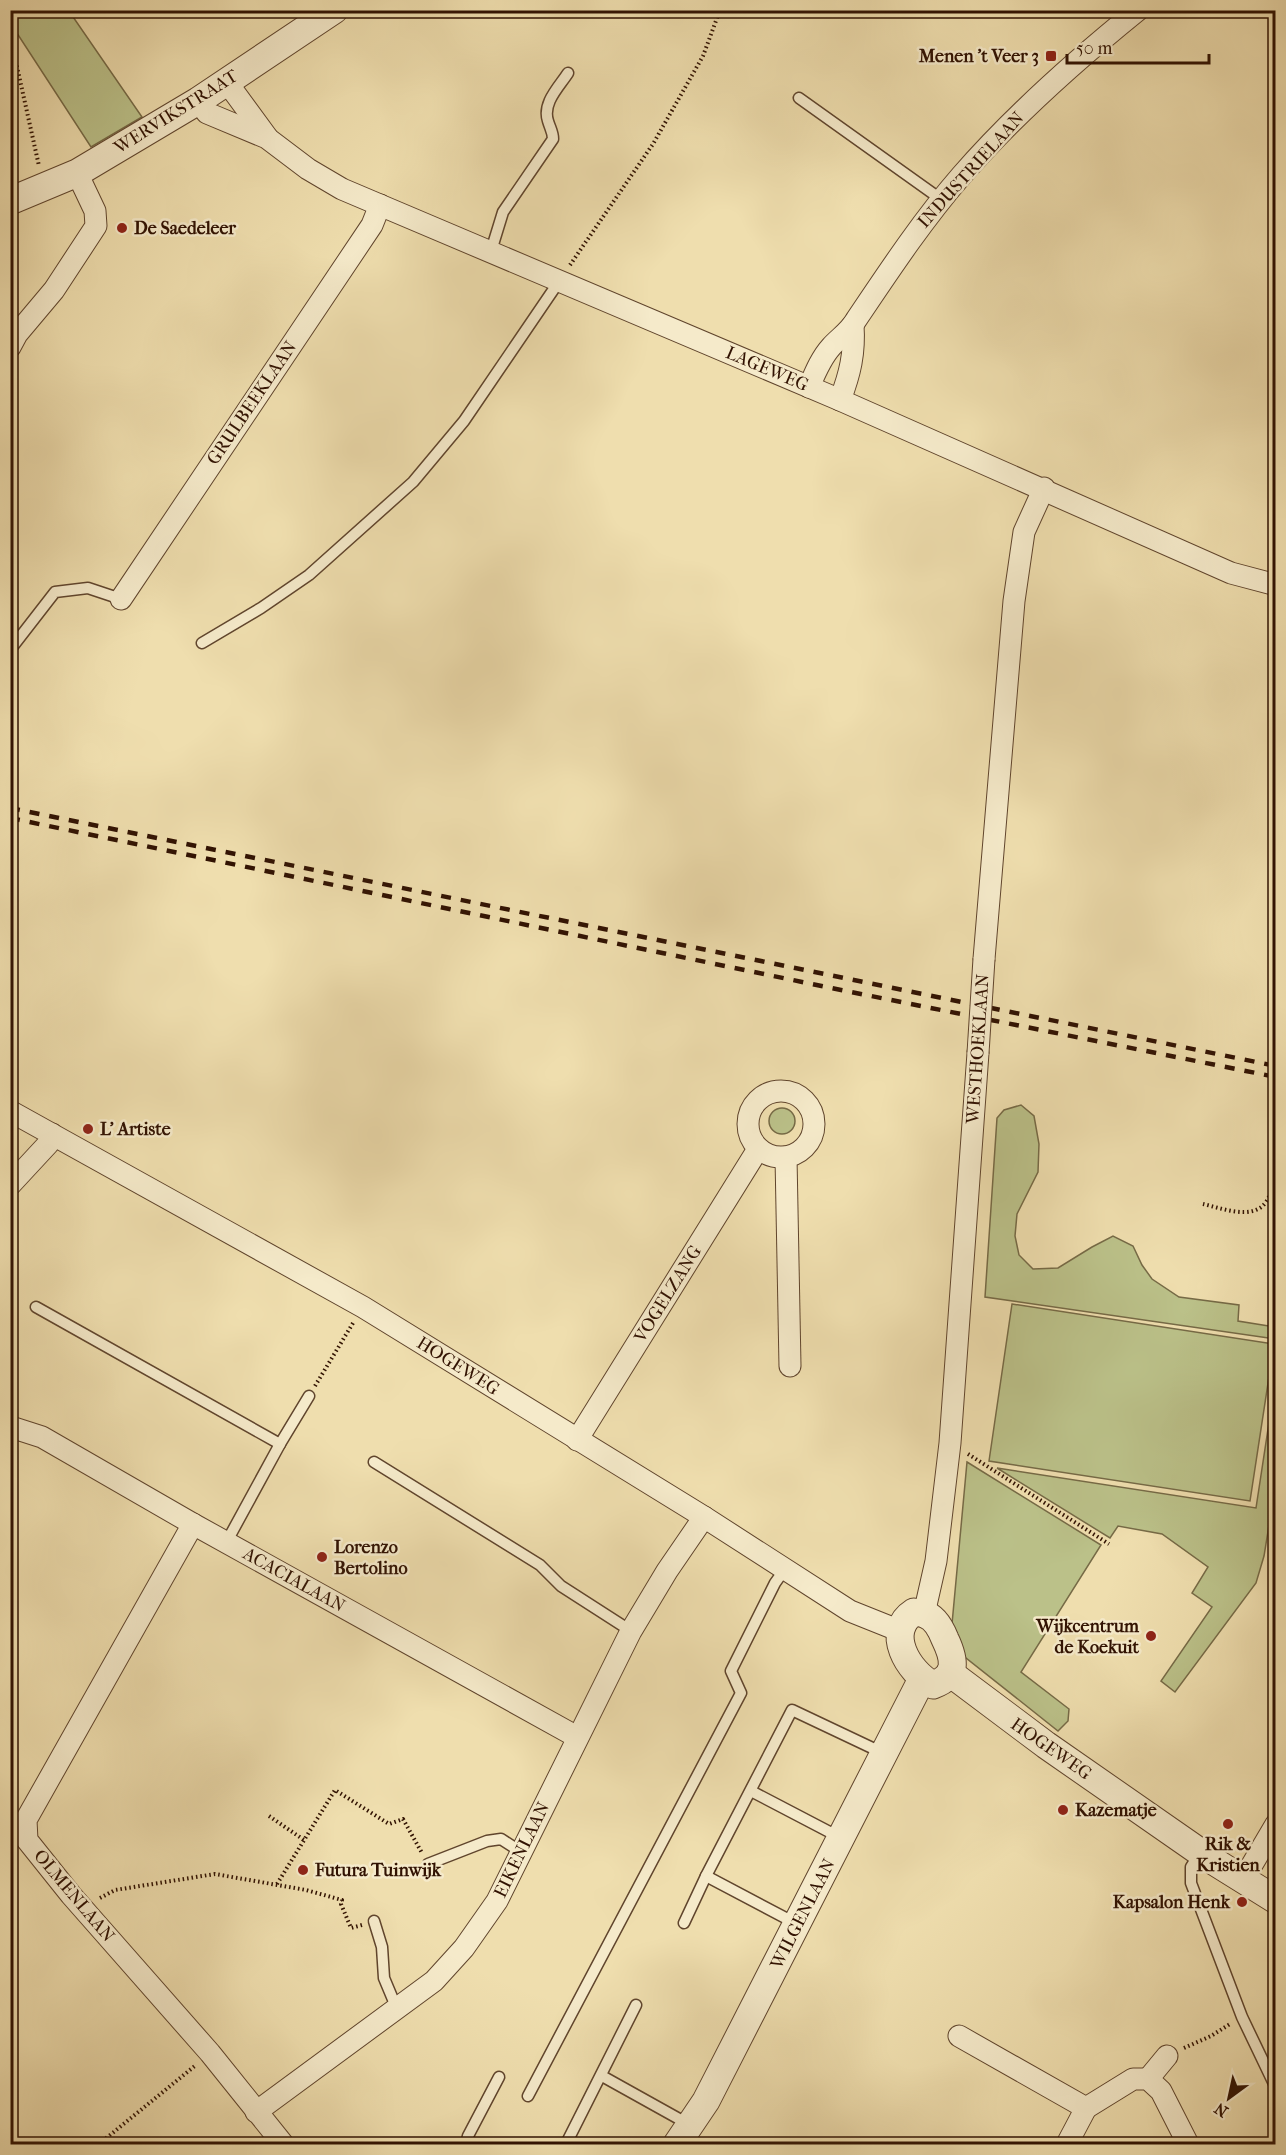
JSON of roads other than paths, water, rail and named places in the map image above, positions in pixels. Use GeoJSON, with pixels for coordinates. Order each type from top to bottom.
{"type":"FeatureCollection","features":[{"type":"Feature","properties":{"kind":"street","name":"WERVIKSTRAAT"},"geometry":{"type":"LineString","coordinates":[[10,201],[76,173],[198,101],[334,10]]}},
{"type":"Feature","properties":{"kind":"street","name":"INDUSTRIELAAN"},"geometry":{"type":"LineString","coordinates":[[809,387],[830,348],[853,325],[915,234],[942,200],[998,136],[1095,45],[1138,10]]}},
{"type":"Feature","properties":{"kind":"street","name":"LAGEWEG"},"geometry":{"type":"LineString","coordinates":[[226,81],[267,138]]}},
{"type":"Feature","properties":{"kind":"street","name":"LAGEWEG"},"geometry":{"type":"LineString","coordinates":[[198,101],[207,113],[267,138],[308,169],[342,189],[1044,488],[1231,573],[1275,585]]}},
{"type":"Feature","properties":{"kind":"street"},"geometry":{"type":"LineString","coordinates":[[10,346],[17,334],[54,290],[96,226],[95,211],[76,173]]}},
{"type":"Feature","properties":{"kind":"street","name":"GRULBEEKLAAN"},"geometry":{"type":"LineString","coordinates":[[121,599],[372,225],[380,205]]}},
{"type":"Feature","properties":{"kind":"street"},"geometry":{"type":"LineString","coordinates":[[840,400],[850,375],[854,343],[853,325]]}},
{"type":"Feature","properties":{"kind":"street","name":"WESTHOEKLAAN"},"geometry":{"type":"LineString","coordinates":[[924,1614],[936,1561],[950,1443],[984,959],[1014,601],[1024,532],[1044,488]]}},
{"type":"Feature","properties":{"kind":"street"},"geometry":{"type":"LineString","coordinates":[[776,1092],[791,1093],[801,1098],[809,1107],[813,1118],[813,1129],[806,1146],[786,1157],[768,1155],[758,1149],[749,1135],[750,1112],[756,1102],[765,1095],[776,1092]]}},
{"type":"Feature","properties":{"kind":"street","name":"HOGEWEG"},"geometry":{"type":"LineString","coordinates":[[10,1111],[363,1307],[704,1517],[850,1611],[900,1631]]}},
{"type":"Feature","properties":{"kind":"street"},"geometry":{"type":"LineString","coordinates":[[10,1185],[48,1144],[52,1134]]}},
{"type":"Feature","properties":{"kind":"street","name":"VOGELZANG"},"geometry":{"type":"LineString","coordinates":[[578,1440],[758,1149]]}},
{"type":"Feature","properties":{"kind":"street"},"geometry":{"type":"LineString","coordinates":[[786,1157],[790,1366]]}},
{"type":"Feature","properties":{"kind":"street","name":"ACACIALAAN"},"geometry":{"type":"LineString","coordinates":[[10,1429],[14,1428],[42,1437],[226,1543],[577,1737]]}},
{"type":"Feature","properties":{"kind":"street","name":"EIKENLAAN"},"geometry":{"type":"LineString","coordinates":[[256,2112],[434,1981],[464,1948],[497,1901],[631,1630],[704,1517]]}},
{"type":"Feature","properties":{"kind":"street","name":"OLMENLAAN"},"geometry":{"type":"LineString","coordinates":[[193,1524],[18,1832],[210,2053],[283,2145]]}},
{"type":"Feature","properties":{"kind":"street"},"geometry":{"type":"LineString","coordinates":[[914,1612],[924,1614],[934,1620],[952,1653],[953,1663],[950,1673],[943,1681],[933,1685],[922,1679],[910,1666],[903,1649],[900,1631],[905,1618],[914,1612]]}},
{"type":"Feature","properties":{"kind":"street","name":"HOGEWEG"},"geometry":{"type":"LineString","coordinates":[[950,1673],[1023,1729],[1201,1852],[1275,1900]]}},
{"type":"Feature","properties":{"kind":"street","name":"WILGENLAAN"},"geometry":{"type":"LineString","coordinates":[[683,2135],[706,2102],[922,1679]]}},
{"type":"Feature","properties":{"kind":"street"},"geometry":{"type":"LineString","coordinates":[[1244,1880],[1275,1824]]}},
{"type":"Feature","properties":{"kind":"street"},"geometry":{"type":"LineString","coordinates":[[958,2036],[1086,2108]]}},
{"type":"Feature","properties":{"kind":"street"},"geometry":{"type":"LineString","coordinates":[[1148,2079],[1167,2056]]}},
{"type":"Feature","properties":{"kind":"street"},"geometry":{"type":"LineString","coordinates":[[1067,2145],[1086,2108],[1133,2079],[1148,2079],[1161,2091],[1188,2145]]}},
{"type":"Feature","properties":{"kind":"lane"},"geometry":{"type":"LineString","coordinates":[[491,251],[503,212],[554,139],[553,131],[547,120],[547,108],[549,101],[568,74]]}},
{"type":"Feature","properties":{"kind":"lane"},"geometry":{"type":"LineString","coordinates":[[799,98],[942,200]]}},
{"type":"Feature","properties":{"kind":"lane"},"geometry":{"type":"LineString","coordinates":[[202,643],[261,608],[309,575],[413,482],[464,422],[560,280]]}},
{"type":"Feature","properties":{"kind":"lane"},"geometry":{"type":"LineString","coordinates":[[10,650],[55,592],[88,588],[121,599]]}},
{"type":"Feature","properties":{"kind":"lane"},"geometry":{"type":"LineString","coordinates":[[36,1307],[280,1444]]}},
{"type":"Feature","properties":{"kind":"lane"},"geometry":{"type":"LineString","coordinates":[[226,1543],[309,1396]]}},
{"type":"Feature","properties":{"kind":"lane"},"geometry":{"type":"LineString","coordinates":[[374,1462],[540,1565],[561,1586],[631,1630]]}},
{"type":"Feature","properties":{"kind":"lane"},"geometry":{"type":"LineString","coordinates":[[528,2096],[741,1693],[731,1671],[775,1583],[785,1569]]}},
{"type":"Feature","properties":{"kind":"lane"},"geometry":{"type":"LineString","coordinates":[[684,1923],[792,1710],[885,1754]]}},
{"type":"Feature","properties":{"kind":"lane"},"geometry":{"type":"LineString","coordinates":[[751,1791],[841,1838]]}},
{"type":"Feature","properties":{"kind":"lane"},"geometry":{"type":"LineString","coordinates":[[428,1864],[487,1841],[501,1839],[521,1852]]}},
{"type":"Feature","properties":{"kind":"lane"},"geometry":{"type":"LineString","coordinates":[[1201,1852],[1191,1867],[1191,1883],[1242,2017],[1275,2088]]}},
{"type":"Feature","properties":{"kind":"lane"},"geometry":{"type":"LineString","coordinates":[[706,1876],[798,1924]]}},
{"type":"Feature","properties":{"kind":"lane"},"geometry":{"type":"LineString","coordinates":[[374,1921],[382,1947],[384,1978],[396,2009]]}},
{"type":"Feature","properties":{"kind":"lane"},"geometry":{"type":"LineString","coordinates":[[566,2145],[636,2006]]}},
{"type":"Feature","properties":{"kind":"lane"},"geometry":{"type":"LineString","coordinates":[[602,2076],[683,2135]]}},
{"type":"Feature","properties":{"kind":"lane"},"geometry":{"type":"LineString","coordinates":[[466,2145],[468,2136],[499,2077]]}},
{"type":"Feature","properties":{"kind":"railway"},"geometry":{"type":"LineString","coordinates":[[10,808],[1276,1066]]}},
{"type":"Feature","properties":{"kind":"railway"},"geometry":{"type":"LineString","coordinates":[[10,818],[841,990],[1276,1077]]}},
{"type":"Feature","properties":{"kind":"place","name":"Menen 't Veer 3"},"geometry":{"type":"Point","coordinates":[1051,56]}},
{"type":"Feature","properties":{"kind":"place","name":"De Saedeleer"},"geometry":{"type":"Point","coordinates":[122,228]}},
{"type":"Feature","properties":{"kind":"place","name":"L' Artiste"},"geometry":{"type":"Point","coordinates":[88,1129]}},
{"type":"Feature","properties":{"kind":"place","name":"Lorenzo Bertolino"},"geometry":{"type":"Point","coordinates":[322,1557]}},
{"type":"Feature","properties":{"kind":"place","name":"Wijkcentrum de Koekuit"},"geometry":{"type":"Point","coordinates":[1151,1636]}},
{"type":"Feature","properties":{"kind":"place","name":"Kazematje"},"geometry":{"type":"Point","coordinates":[1063,1810]}},
{"type":"Feature","properties":{"kind":"place","name":"Rik & Kristien"},"geometry":{"type":"Point","coordinates":[1228,1824]}},
{"type":"Feature","properties":{"kind":"place","name":"Futura Tuinwijk"},"geometry":{"type":"Point","coordinates":[303,1870]}},
{"type":"Feature","properties":{"kind":"place","name":"Kapsalon Henk"},"geometry":{"type":"Point","coordinates":[1242,1902]}}]}
